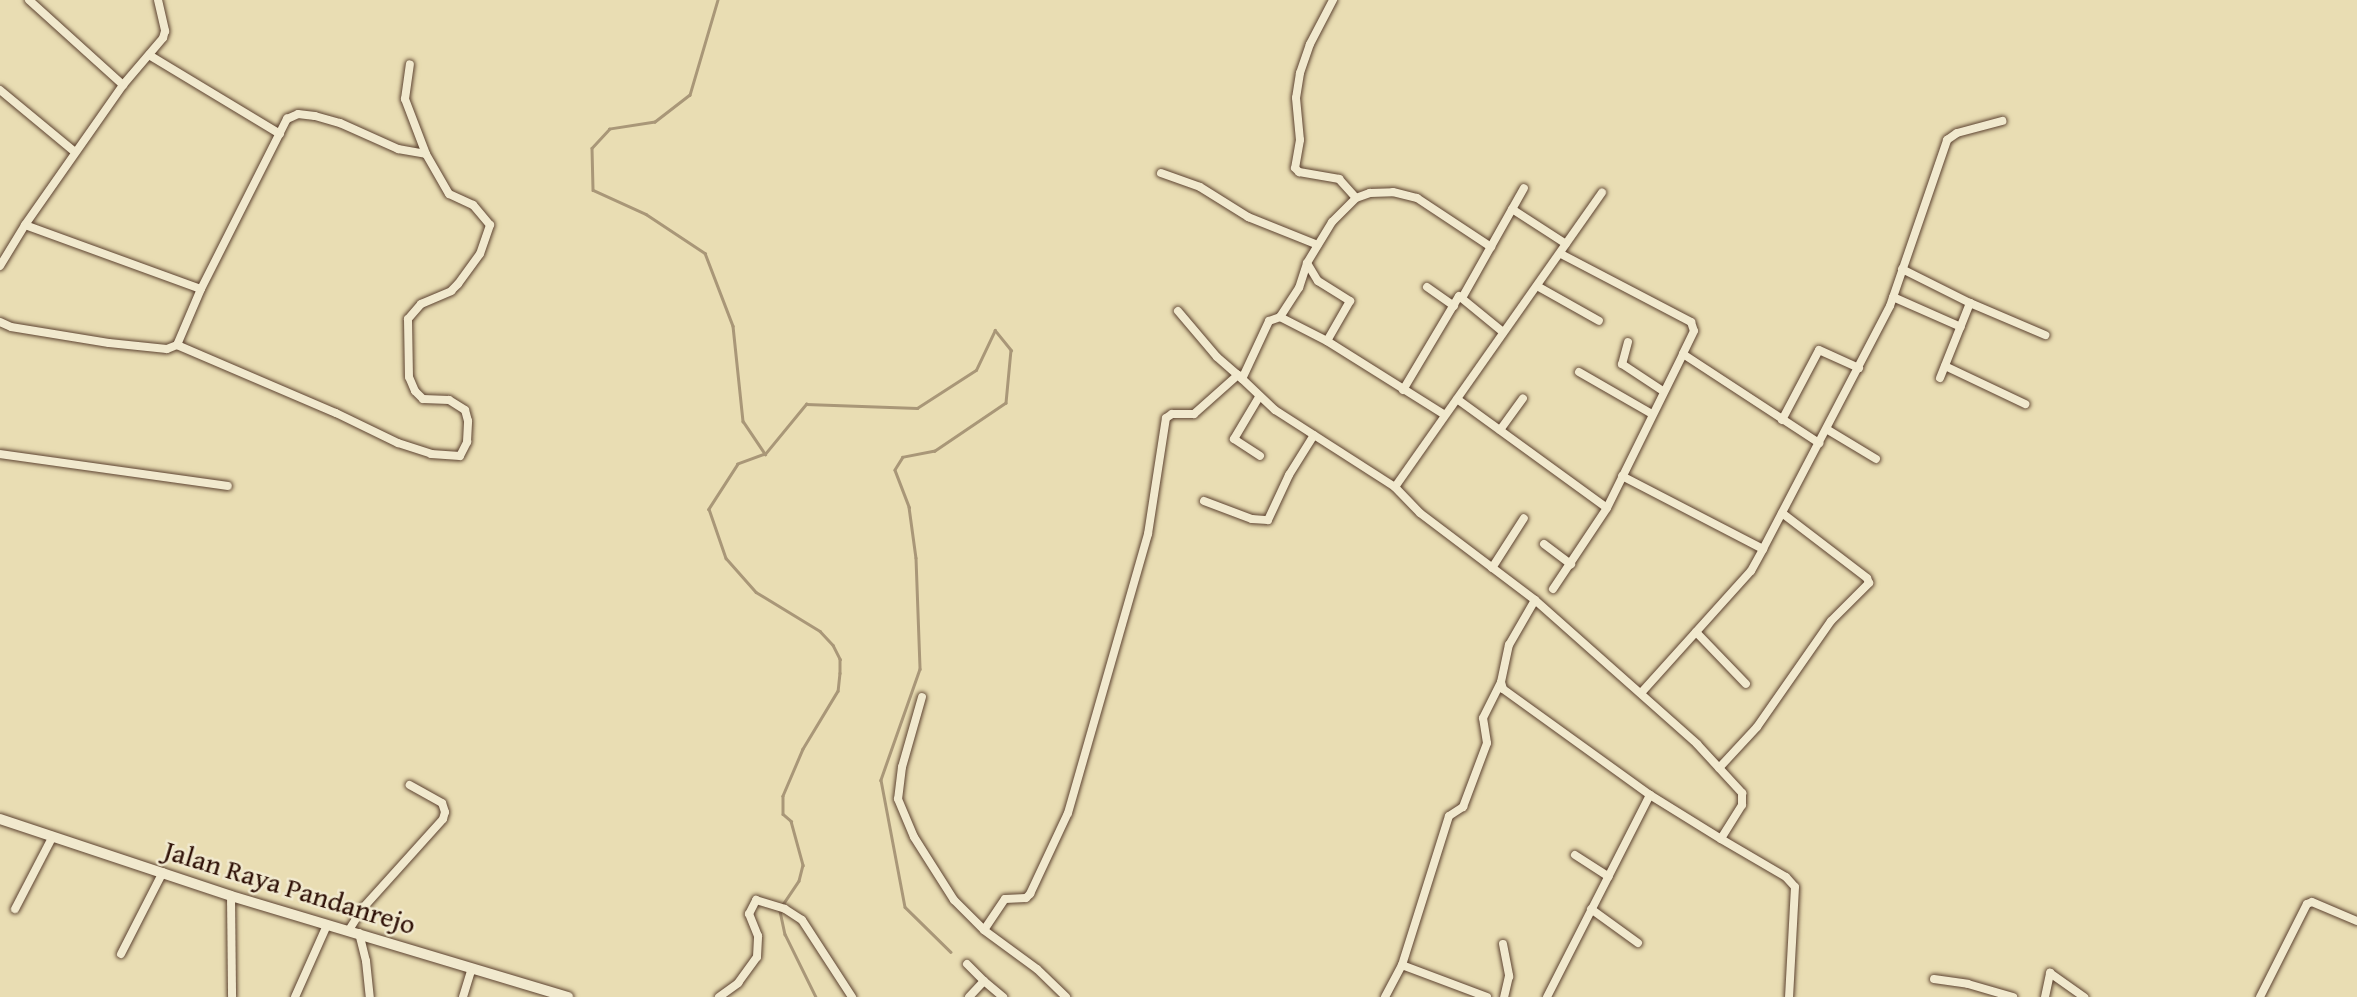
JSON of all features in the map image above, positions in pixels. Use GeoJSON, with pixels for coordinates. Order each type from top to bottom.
{"type":"FeatureCollection","features":[{"type":"Feature","properties":{"kind":"main road","name":"Jalan Raya Pandanrejo"},"geometry":{"type":"LineString","coordinates":[[0,819],[231,896],[568,997]]}},
{"type":"Feature","properties":{"kind":"street"},"geometry":{"type":"LineString","coordinates":[[29,0],[123,85]]}},
{"type":"Feature","properties":{"kind":"street"},"geometry":{"type":"LineString","coordinates":[[0,266],[75,152],[165,31],[158,0]]}},
{"type":"Feature","properties":{"kind":"street"},"geometry":{"type":"LineString","coordinates":[[1333,0],[1310,44],[1300,73],[1296,98],[1300,140],[1295,169],[1339,179],[1356,198]]}},
{"type":"Feature","properties":{"kind":"street"},"geometry":{"type":"LineString","coordinates":[[149,55],[280,134]]}},
{"type":"Feature","properties":{"kind":"street"},"geometry":{"type":"LineString","coordinates":[[0,322],[10,327],[109,343],[167,349],[177,345],[336,413],[398,443],[431,454],[460,456],[467,442],[468,421],[465,410],[449,400],[423,399],[415,391],[409,377],[408,319],[421,304],[451,291],[458,284],[480,254],[490,225],[473,205],[449,194],[426,154],[405,99],[410,64]]}},
{"type":"Feature","properties":{"kind":"street"},"geometry":{"type":"LineString","coordinates":[[0,90],[75,152]]}},
{"type":"Feature","properties":{"kind":"street"},"geometry":{"type":"LineString","coordinates":[[177,345],[201,289],[280,134],[293,115],[315,116],[398,149],[426,154]]}},
{"type":"Feature","properties":{"kind":"street"},"geometry":{"type":"LineString","coordinates":[[1641,693],[1751,570],[1763,549],[1828,430],[1893,297],[1947,140],[1957,134],[2002,121]]}},
{"type":"Feature","properties":{"kind":"street"},"geometry":{"type":"LineString","coordinates":[[1161,173],[1199,187],[1248,217],[1318,245]]}},
{"type":"Feature","properties":{"kind":"street"},"geometry":{"type":"LineString","coordinates":[[1403,390],[1524,188]]}},
{"type":"Feature","properties":{"kind":"street"},"geometry":{"type":"LineString","coordinates":[[984,930],[1005,899],[1026,898],[1030,894],[1068,813],[1148,534],[1166,418],[1172,414],[1194,414],[1240,377],[1269,321],[1280,317],[1299,288],[1307,263],[1332,222],[1356,198],[1382,191],[1409,195],[1491,247]]}},
{"type":"Feature","properties":{"kind":"street"},"geometry":{"type":"LineString","coordinates":[[1395,488],[1602,193]]}},
{"type":"Feature","properties":{"kind":"street"},"geometry":{"type":"LineString","coordinates":[[1512,209],[1566,244]]}},
{"type":"Feature","properties":{"kind":"street"},"geometry":{"type":"LineString","coordinates":[[25,225],[201,289]]}},
{"type":"Feature","properties":{"kind":"street"},"geometry":{"type":"LineString","coordinates":[[1553,589],[1607,508],[1694,331],[1691,323],[1560,254]]}},
{"type":"Feature","properties":{"kind":"street"},"geometry":{"type":"LineString","coordinates":[[1307,263],[1318,281],[1350,303],[1327,341]]}},
{"type":"Feature","properties":{"kind":"street"},"geometry":{"type":"LineString","coordinates":[[1902,269],[1970,303],[2045,335]]}},
{"type":"Feature","properties":{"kind":"street"},"geometry":{"type":"LineString","coordinates":[[1537,286],[1599,321]]}},
{"type":"Feature","properties":{"kind":"street"},"geometry":{"type":"LineString","coordinates":[[1427,287],[1454,306]]}},
{"type":"Feature","properties":{"kind":"street"},"geometry":{"type":"LineString","coordinates":[[1451,289],[1503,332]]}},
{"type":"Feature","properties":{"kind":"street"},"geometry":{"type":"LineString","coordinates":[[1893,297],[1961,327]]}},
{"type":"Feature","properties":{"kind":"street"},"geometry":{"type":"LineString","coordinates":[[1940,378],[1970,303]]}},
{"type":"Feature","properties":{"kind":"street"},"geometry":{"type":"LineString","coordinates":[[1178,310],[1217,357],[1258,397],[1395,488],[1420,513],[1535,600],[1641,693],[1719,768],[1744,798],[1721,839]]}},
{"type":"Feature","properties":{"kind":"street"},"geometry":{"type":"LineString","coordinates":[[1280,317],[1327,341],[1445,415]]}},
{"type":"Feature","properties":{"kind":"street"},"geometry":{"type":"LineString","coordinates":[[1628,342],[1622,365],[1663,391]]}},
{"type":"Feature","properties":{"kind":"street"},"geometry":{"type":"LineString","coordinates":[[1782,420],[1819,350],[1858,368]]}},
{"type":"Feature","properties":{"kind":"street"},"geometry":{"type":"LineString","coordinates":[[1683,354],[1819,443]]}},
{"type":"Feature","properties":{"kind":"street"},"geometry":{"type":"LineString","coordinates":[[1945,366],[2025,404]]}},
{"type":"Feature","properties":{"kind":"street"},"geometry":{"type":"LineString","coordinates":[[1579,372],[1652,414]]}},
{"type":"Feature","properties":{"kind":"street"},"geometry":{"type":"LineString","coordinates":[[1258,397],[1234,439],[1260,456]]}},
{"type":"Feature","properties":{"kind":"street"},"geometry":{"type":"LineString","coordinates":[[1457,398],[1607,508]]}},
{"type":"Feature","properties":{"kind":"street"},"geometry":{"type":"LineString","coordinates":[[1500,430],[1523,398]]}},
{"type":"Feature","properties":{"kind":"street"},"geometry":{"type":"LineString","coordinates":[[1828,430],[1876,459]]}},
{"type":"Feature","properties":{"kind":"street"},"geometry":{"type":"LineString","coordinates":[[1204,501],[1252,519],[1268,520],[1289,475],[1314,435]]}},
{"type":"Feature","properties":{"kind":"street"},"geometry":{"type":"LineString","coordinates":[[0,454],[229,486]]}},
{"type":"Feature","properties":{"kind":"street"},"geometry":{"type":"LineString","coordinates":[[1622,476],[1763,549]]}},
{"type":"Feature","properties":{"kind":"street"},"geometry":{"type":"LineString","coordinates":[[1719,768],[1758,727],[1831,621],[1868,583],[1867,578],[1782,513]]}},
{"type":"Feature","properties":{"kind":"street"},"geometry":{"type":"LineString","coordinates":[[1492,568],[1524,517]]}},
{"type":"Feature","properties":{"kind":"street"},"geometry":{"type":"LineString","coordinates":[[1544,544],[1571,564]]}},
{"type":"Feature","properties":{"kind":"street"},"geometry":{"type":"LineString","coordinates":[[1385,997],[1402,965],[1448,817],[1463,807],[1487,743],[1483,718],[1501,682],[1509,645],[1535,600]]}},
{"type":"Feature","properties":{"kind":"street"},"geometry":{"type":"LineString","coordinates":[[1696,632],[1746,684]]}},
{"type":"Feature","properties":{"kind":"street"},"geometry":{"type":"LineString","coordinates":[[1501,682],[1510,693],[1650,795],[1786,877],[1795,887],[1789,997]]}},
{"type":"Feature","properties":{"kind":"street"},"geometry":{"type":"LineString","coordinates":[[922,697],[902,767],[898,799],[914,837],[954,900],[984,930],[1037,969],[1066,997]]}},
{"type":"Feature","properties":{"kind":"street"},"geometry":{"type":"LineString","coordinates":[[370,997],[366,961],[354,932],[362,909],[443,818],[445,811],[442,803],[410,785]]}},
{"type":"Feature","properties":{"kind":"street"},"geometry":{"type":"LineString","coordinates":[[1547,997],[1650,795]]}},
{"type":"Feature","properties":{"kind":"street"},"geometry":{"type":"LineString","coordinates":[[15,909],[53,836]]}},
{"type":"Feature","properties":{"kind":"street"},"geometry":{"type":"LineString","coordinates":[[1575,855],[1609,877]]}},
{"type":"Feature","properties":{"kind":"street"},"geometry":{"type":"LineString","coordinates":[[121,954],[163,872]]}},
{"type":"Feature","properties":{"kind":"street"},"geometry":{"type":"LineString","coordinates":[[231,896],[232,997]]}},
{"type":"Feature","properties":{"kind":"street"},"geometry":{"type":"LineString","coordinates":[[719,997],[738,983],[757,957],[758,936],[749,914],[757,900],[785,909],[808,927],[852,997]]}},
{"type":"Feature","properties":{"kind":"street"},"geometry":{"type":"LineString","coordinates":[[2260,997],[2307,904],[2312,902],[2357,921]]}},
{"type":"Feature","properties":{"kind":"street"},"geometry":{"type":"LineString","coordinates":[[1591,909],[1638,943]]}},
{"type":"Feature","properties":{"kind":"street"},"geometry":{"type":"LineString","coordinates":[[295,997],[327,925]]}},
{"type":"Feature","properties":{"kind":"street"},"geometry":{"type":"LineString","coordinates":[[1503,944],[1509,976],[1504,997]]}},
{"type":"Feature","properties":{"kind":"street"},"geometry":{"type":"LineString","coordinates":[[967,964],[1003,997]]}},
{"type":"Feature","properties":{"kind":"street"},"geometry":{"type":"LineString","coordinates":[[1402,965],[1487,997]]}},
{"type":"Feature","properties":{"kind":"street"},"geometry":{"type":"LineString","coordinates":[[463,997],[472,968]]}},
{"type":"Feature","properties":{"kind":"street"},"geometry":{"type":"LineString","coordinates":[[2045,997],[2050,973],[2084,997]]}},
{"type":"Feature","properties":{"kind":"street"},"geometry":{"type":"LineString","coordinates":[[1934,978],[1982,987],[2013,997]]}},
{"type":"Feature","properties":{"kind":"street"},"geometry":{"type":"LineString","coordinates":[[969,997],[984,981]]}},
{"type":"Feature","properties":{"kind":"street"},"geometry":{"type":"LineString","coordinates":[[1453,997],[1457,986]]}},
{"type":"Feature","properties":{"kind":"street"},"geometry":{"type":"LineString","coordinates":[[1979,997],[1982,987]]}},
{"type":"Feature","properties":{"kind":"waterway"},"geometry":{"type":"LineString","coordinates":[[718,0],[690,95],[655,122],[610,129],[592,148],[593,190],[646,214],[705,253],[733,326],[743,421],[765,454],[806,404],[917,408],[976,370],[995,330],[1011,350],[1006,403],[935,451],[903,457],[895,470],[909,507],[916,558],[920,669],[881,780],[905,907],[951,952]]}},
{"type":"Feature","properties":{"kind":"waterway"},"geometry":{"type":"LineString","coordinates":[[765,454],[738,464],[709,509],[726,558],[756,592],[820,631],[833,645],[840,659],[838,691],[803,749],[783,796],[783,814],[791,821],[803,865],[799,881],[783,905]]}},
{"type":"Feature","properties":{"kind":"waterway"},"geometry":{"type":"LineString","coordinates":[[780,911],[785,934],[816,997]]}}]}
